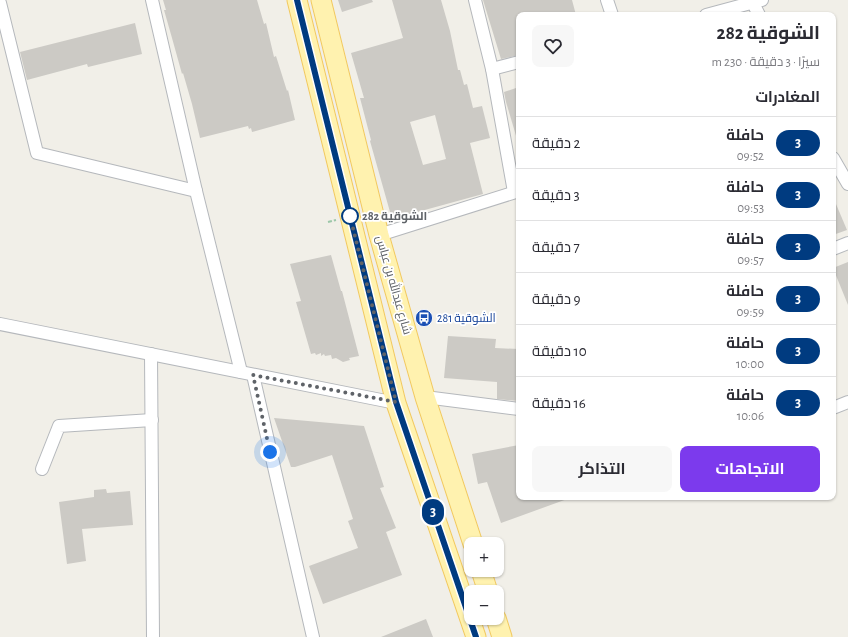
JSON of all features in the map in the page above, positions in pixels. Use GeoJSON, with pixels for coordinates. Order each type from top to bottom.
{"type":"FeatureCollection","features":[{"type":"Feature","properties":{"kind":"main road","name":"شارع عبدالله بن عباس"},"geometry":{"type":"LineString","coordinates":[[297,0],[396,402],[476,637]]}},
{"type":"Feature","properties":{"kind":"main road","name":"شارع عبدالله بن عباس"},"geometry":{"type":"LineString","coordinates":[[321,0],[379,235],[425,397],[471,537]]}},
{"type":"Feature","properties":{"kind":"main road"},"geometry":{"type":"LineString","coordinates":[[498,625],[502,637]]}},
{"type":"Feature","properties":{"kind":"street"},"geometry":{"type":"LineString","coordinates":[[152,0],[196,191],[241,372]]}},
{"type":"Feature","properties":{"kind":"street"},"geometry":{"type":"LineString","coordinates":[[379,235],[516,191],[492,69],[475,0]]}},
{"type":"Feature","properties":{"kind":"street"},"geometry":{"type":"LineString","coordinates":[[607,0],[611,12]]}},
{"type":"Feature","properties":{"kind":"street"},"geometry":{"type":"LineString","coordinates":[[717,12],[758,1],[759,12]]}},
{"type":"Feature","properties":{"kind":"street"},"geometry":{"type":"LineString","coordinates":[[0,3],[38,153],[196,191]]}},
{"type":"Feature","properties":{"kind":"street"},"geometry":{"type":"LineString","coordinates":[[492,69],[516,63]]}},
{"type":"Feature","properties":{"kind":"street"},"geometry":{"type":"LineString","coordinates":[[836,163],[848,184]]}},
{"type":"Feature","properties":{"kind":"street"},"geometry":{"type":"LineString","coordinates":[[836,248],[848,243]]}},
{"type":"Feature","properties":{"kind":"street"},"geometry":{"type":"LineString","coordinates":[[0,324],[396,402]]}},
{"type":"Feature","properties":{"kind":"street"},"geometry":{"type":"LineString","coordinates":[[151,354],[153,637]]}},
{"type":"Feature","properties":{"kind":"street"},"geometry":{"type":"LineString","coordinates":[[253,375],[313,637]]}},
{"type":"Feature","properties":{"kind":"street"},"geometry":{"type":"LineString","coordinates":[[425,397],[516,409]]}},
{"type":"Feature","properties":{"kind":"street"},"geometry":{"type":"LineString","coordinates":[[836,407],[848,402]]}},
{"type":"Feature","properties":{"kind":"street"},"geometry":{"type":"LineString","coordinates":[[42,469],[59,426],[152,420]]}},
{"type":"Feature","properties":{"kind":"building"},"geometry":{"type":"Polygon","coordinates":[[[163,0],[257,0],[264,24],[266,23],[274,57],[276,56],[287,91],[288,90],[295,120],[252,132],[251,128],[249,129],[248,126],[200,138],[192,104],[164,10],[166,10],[163,0]]]}},
{"type":"Feature","properties":{"kind":"building"},"geometry":{"type":"Polygon","coordinates":[[[338,0],[372,0],[373,2],[342,12],[338,0]]]}},
{"type":"Feature","properties":{"kind":"building"},"geometry":{"type":"Polygon","coordinates":[[[392,0],[441,0],[450,31],[458,70],[460,70],[464,85],[467,84],[473,108],[482,106],[490,138],[470,143],[483,194],[392,219],[370,141],[371,140],[360,98],[364,98],[351,53],[403,38],[392,0]],[[435,115],[410,122],[423,165],[446,159],[435,115]]]}},
{"type":"Feature","properties":{"kind":"building"},"geometry":{"type":"Polygon","coordinates":[[[483,0],[572,0],[575,12],[516,12],[516,56],[501,59],[483,0]]]}},
{"type":"Feature","properties":{"kind":"building"},"geometry":{"type":"Polygon","coordinates":[[[135,23],[142,54],[88,67],[87,64],[27,80],[20,52],[135,23]]]}},
{"type":"Feature","properties":{"kind":"building"},"geometry":{"type":"Polygon","coordinates":[[[516,88],[516,136],[506,102],[504,92],[516,88]]]}},
{"type":"Feature","properties":{"kind":"building"},"geometry":{"type":"Polygon","coordinates":[[[836,204],[847,230],[836,234],[836,204]]]}},
{"type":"Feature","properties":{"kind":"building"},"geometry":{"type":"Polygon","coordinates":[[[331,255],[359,356],[349,358],[350,360],[343,362],[336,358],[332,359],[331,355],[325,356],[324,354],[321,356],[321,353],[316,355],[315,353],[311,354],[296,302],[301,301],[290,264],[331,255]]]}},
{"type":"Feature","properties":{"kind":"building"},"geometry":{"type":"Polygon","coordinates":[[[848,262],[848,305],[836,275],[836,267],[848,262]]]}},
{"type":"Feature","properties":{"kind":"building"},"geometry":{"type":"Polygon","coordinates":[[[448,336],[496,339],[495,348],[516,349],[516,401],[497,399],[497,382],[444,378],[448,336]]]}},
{"type":"Feature","properties":{"kind":"building"},"geometry":{"type":"Polygon","coordinates":[[[274,418],[364,426],[384,487],[380,488],[396,528],[386,532],[402,575],[323,604],[309,566],[358,548],[348,521],[353,519],[332,455],[291,467],[274,418]]]}},
{"type":"Feature","properties":{"kind":"building"},"geometry":{"type":"Polygon","coordinates":[[[516,446],[516,500],[564,500],[501,523],[487,482],[478,484],[472,454],[516,446]]]}},
{"type":"Feature","properties":{"kind":"building"},"geometry":{"type":"Polygon","coordinates":[[[106,489],[107,493],[130,491],[133,525],[82,529],[86,561],[67,564],[59,502],[94,497],[94,490],[106,489]]]}},
{"type":"Feature","properties":{"kind":"building"},"geometry":{"type":"Polygon","coordinates":[[[426,619],[433,637],[381,637],[426,619]]]}},
{"type":"Feature","properties":{"kind":"bus line","name":"3"},"geometry":{"type":"LineString","coordinates":[[297,0],[396,402],[476,637]]}},
{"type":"Feature","properties":{"kind":"place","name":"الشوقية 282"},"geometry":{"type":"Point","coordinates":[350,216]}},
{"type":"Feature","properties":{"kind":"place","name":"الشوقية 281"},"geometry":{"type":"Point","coordinates":[424,318]}},
{"type":"Feature","properties":{"kind":"route"},"geometry":{"type":"LineString","coordinates":[[270,452],[253,375],[396,402],[350,216]]}}]}
